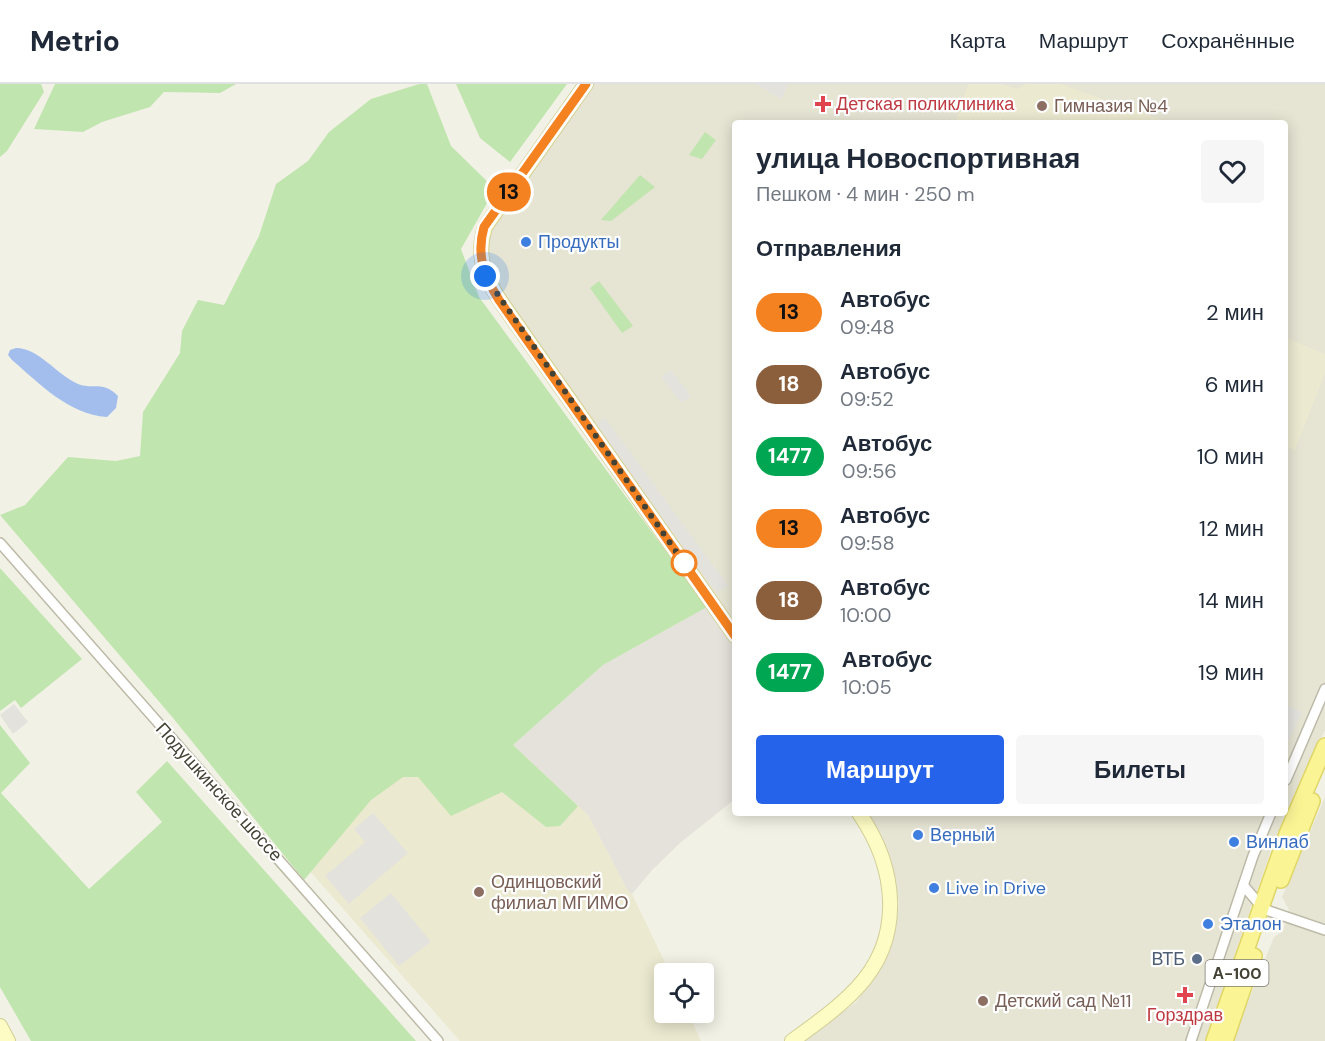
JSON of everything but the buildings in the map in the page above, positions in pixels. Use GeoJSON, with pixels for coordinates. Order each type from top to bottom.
{"type":"FeatureCollection","features":[{"type":"Feature","properties":{"kind":"main road"},"geometry":{"type":"LineString","coordinates":[[586,84],[489,219],[480,240],[485,276],[499,300],[732,632]]}},
{"type":"Feature","properties":{"kind":"main road","name":"А-100"},"geometry":{"type":"LineString","coordinates":[[1225,1041],[1287,834],[1325,746]]}},
{"type":"Feature","properties":{"kind":"main road","name":"А-100"},"geometry":{"type":"LineString","coordinates":[[1214,1041],[1265,909],[1325,771]]}},
{"type":"Feature","properties":{"kind":"main road"},"geometry":{"type":"LineString","coordinates":[[792,1041],[857,988],[872,970],[885,943],[891,915],[889,882],[877,840],[862,816]]}},
{"type":"Feature","properties":{"kind":"main road"},"geometry":{"type":"LineString","coordinates":[[0,1026],[8,1041]]}},
{"type":"Feature","properties":{"kind":"street","name":"Подушкинское шоссе"},"geometry":{"type":"LineString","coordinates":[[0,543],[438,1041]]}},
{"type":"Feature","properties":{"kind":"street"},"geometry":{"type":"LineString","coordinates":[[1288,775],[1325,688]]}},
{"type":"Feature","properties":{"kind":"street"},"geometry":{"type":"LineString","coordinates":[[1191,1041],[1243,885],[1270,816]]}},
{"type":"Feature","properties":{"kind":"street"},"geometry":{"type":"LineString","coordinates":[[1243,885],[1265,909],[1325,930]]}},
{"type":"Feature","properties":{"kind":"shaded area"},"geometry":{"type":"Polygon","coordinates":[[[593,84],[1325,84],[1325,730],[1288,811],[1288,120],[732,120],[732,623],[488,278],[483,254],[499,213],[593,84]]]}},
{"type":"Feature","properties":{"kind":"shaded area"},"geometry":{"type":"Polygon","coordinates":[[[756,84],[788,84],[781,99],[756,84]]]}},
{"type":"Feature","properties":{"kind":"shaded area","name":"Гимназия №4"},"geometry":{"type":"Polygon","coordinates":[[[968,84],[1001,84],[1017,89],[1027,84],[1060,84],[1162,120],[956,120],[968,84]]]}},
{"type":"Feature","properties":{"kind":"shaded area"},"geometry":{"type":"Polygon","coordinates":[[[1288,339],[1325,354],[1325,373],[1295,450],[1288,447],[1288,339]]]}},
{"type":"Feature","properties":{"kind":"shaded area"},"geometry":{"type":"Polygon","coordinates":[[[671,370],[691,396],[681,403],[661,377],[671,370]]]}},
{"type":"Feature","properties":{"kind":"shaded area"},"geometry":{"type":"Polygon","coordinates":[[[605,418],[728,586],[717,593],[595,425],[605,418]]]}},
{"type":"Feature","properties":{"kind":"shaded area"},"geometry":{"type":"Polygon","coordinates":[[[707,607],[732,641],[732,801],[681,842],[652,870],[632,894],[628,891],[588,815],[513,745],[603,665],[707,607]]]}},
{"type":"Feature","properties":{"kind":"shaded area"},"geometry":{"type":"Polygon","coordinates":[[[14,704],[28,722],[13,734],[0,715],[14,704]]]}},
{"type":"Feature","properties":{"kind":"shaded area"},"geometry":{"type":"Polygon","coordinates":[[[1288,706],[1302,712],[1288,741],[1288,706]]]}},
{"type":"Feature","properties":{"kind":"shaded area","name":"Одинцовский филиал МГИМО"},"geometry":{"type":"Polygon","coordinates":[[[513,745],[588,815],[628,891],[632,894],[665,963],[654,963],[654,1023],[693,1023],[701,1041],[460,1041],[307,868],[353,813],[404,770],[513,745]]]}},
{"type":"Feature","properties":{"kind":"shaded area"},"geometry":{"type":"Polygon","coordinates":[[[1325,797],[1325,1041],[1232,1041],[1274,937],[1283,931],[1289,910],[1282,897],[1325,797]]]}},
{"type":"Feature","properties":{"kind":"shaded area"},"geometry":{"type":"Polygon","coordinates":[[[373,813],[408,853],[349,904],[325,876],[365,842],[354,829],[373,813]]]}},
{"type":"Feature","properties":{"kind":"shaded area"},"geometry":{"type":"Polygon","coordinates":[[[867,816],[1286,816],[1273,844],[1205,1041],[805,1041],[855,1003],[875,978],[889,951],[896,928],[899,903],[894,875],[881,838],[867,816]]]}},
{"type":"Feature","properties":{"kind":"shaded area"},"geometry":{"type":"Polygon","coordinates":[[[391,893],[431,942],[399,966],[360,918],[391,893]]]}},
{"type":"Feature","properties":{"kind":"green space"},"geometry":{"type":"Polygon","coordinates":[[[0,84],[41,84],[44,92],[7,151],[0,157],[0,84]]]}},
{"type":"Feature","properties":{"kind":"green space"},"geometry":{"type":"Polygon","coordinates":[[[55,84],[236,84],[220,93],[164,92],[150,107],[102,122],[83,132],[34,129],[55,84]]]}},
{"type":"Feature","properties":{"kind":"green space"},"geometry":{"type":"Polygon","coordinates":[[[419,84],[427,84],[451,146],[495,189],[461,249],[479,297],[707,607],[603,665],[513,745],[578,806],[560,826],[546,827],[502,792],[451,816],[418,777],[403,777],[371,800],[304,880],[173,718],[0,515],[25,505],[68,457],[116,461],[140,456],[143,412],[180,353],[182,331],[198,300],[224,305],[259,236],[276,184],[308,161],[329,132],[371,99],[419,84]]]}},
{"type":"Feature","properties":{"kind":"green space"},"geometry":{"type":"Polygon","coordinates":[[[456,84],[567,84],[510,162],[480,138],[456,84]]]}},
{"type":"Feature","properties":{"kind":"green space"},"geometry":{"type":"Polygon","coordinates":[[[705,132],[716,140],[702,159],[689,155],[705,132]]]}},
{"type":"Feature","properties":{"kind":"green space"},"geometry":{"type":"Polygon","coordinates":[[[640,175],[655,187],[611,221],[601,220],[640,175]]]}},
{"type":"Feature","properties":{"kind":"green space"},"geometry":{"type":"Polygon","coordinates":[[[599,281],[633,326],[622,333],[590,288],[599,281]]]}},
{"type":"Feature","properties":{"kind":"green space"},"geometry":{"type":"Polygon","coordinates":[[[0,568],[82,659],[21,708],[15,700],[0,711],[0,568]]]}},
{"type":"Feature","properties":{"kind":"green space"},"geometry":{"type":"Polygon","coordinates":[[[0,725],[30,763],[1,793],[89,889],[162,822],[136,792],[167,761],[416,1041],[31,1041],[0,987],[0,725]]]}},
{"type":"Feature","properties":{"kind":"water"},"geometry":{"type":"Polygon","coordinates":[[[16,348],[32,352],[78,384],[108,388],[113,391],[118,396],[116,408],[107,417],[93,415],[67,404],[44,388],[12,360],[8,355],[10,350],[16,348]]]}},
{"type":"Feature","properties":{"kind":"bus line","name":"13"},"geometry":{"type":"LineString","coordinates":[[586,84],[484,227],[480,240],[482,265],[485,276],[499,300],[732,632]]}},
{"type":"Feature","properties":{"kind":"place","name":"Детская поликлиника"},"geometry":{"type":"Point","coordinates":[823,104]}},
{"type":"Feature","properties":{"kind":"place","name":"Гимназия №4"},"geometry":{"type":"Point","coordinates":[1042,106]}},
{"type":"Feature","properties":{"kind":"place","name":"Продукты"},"geometry":{"type":"Point","coordinates":[526,242]}},
{"type":"Feature","properties":{"kind":"place","name":"Верный"},"geometry":{"type":"Point","coordinates":[918,835]}},
{"type":"Feature","properties":{"kind":"place","name":"Винлаб"},"geometry":{"type":"Point","coordinates":[1234,842]}},
{"type":"Feature","properties":{"kind":"place","name":"Live in Drive"},"geometry":{"type":"Point","coordinates":[934,888]}},
{"type":"Feature","properties":{"kind":"place","name":"Одинцовский филиал МГИМО"},"geometry":{"type":"Point","coordinates":[479,892]}},
{"type":"Feature","properties":{"kind":"place","name":"Эталон"},"geometry":{"type":"Point","coordinates":[1208,924]}},
{"type":"Feature","properties":{"kind":"place","name":"ВТБ"},"geometry":{"type":"Point","coordinates":[1197,959]}},
{"type":"Feature","properties":{"kind":"place","name":"Горздрав"},"geometry":{"type":"Point","coordinates":[1185,995]}},
{"type":"Feature","properties":{"kind":"place","name":"Детский сад №11"},"geometry":{"type":"Point","coordinates":[983,1001]}},
{"type":"Feature","properties":{"kind":"route"},"geometry":{"type":"LineString","coordinates":[[485,276],[499,300],[684,563]]}}]}
